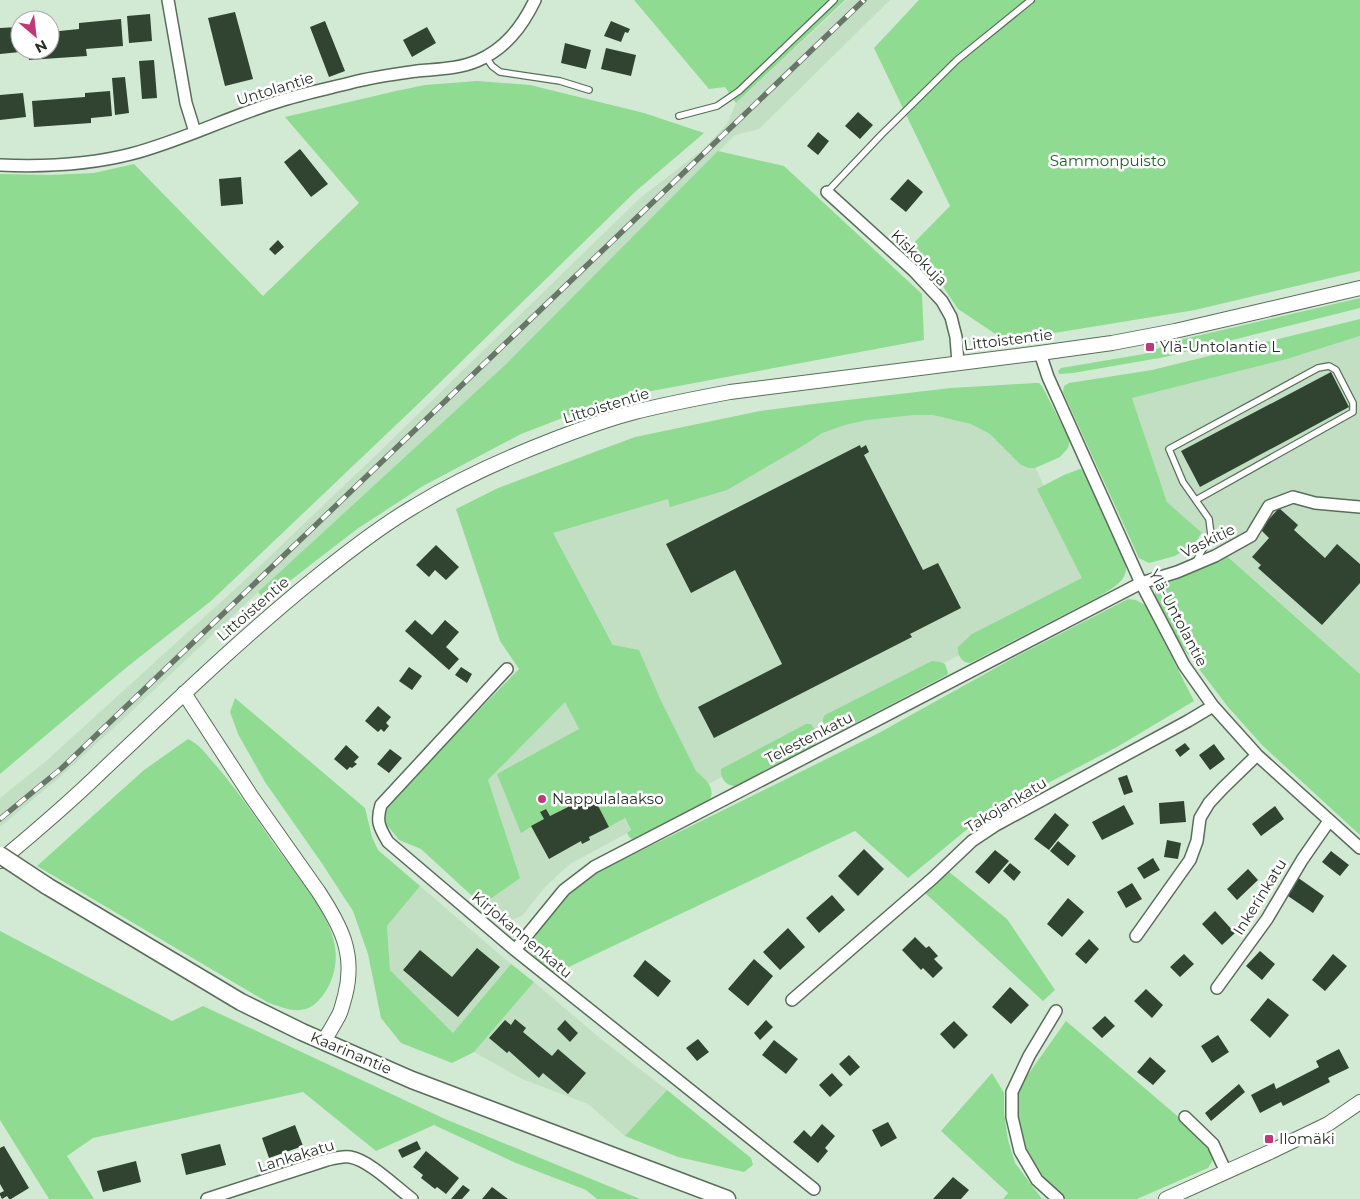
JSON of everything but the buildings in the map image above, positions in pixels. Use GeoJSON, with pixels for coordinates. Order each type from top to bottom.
{"type":"FeatureCollection","features":[{"type":"Feature","properties":{"kind":"main road","name":"Kaarinantie"},"geometry":{"type":"LineString","coordinates":[[0,855],[47,886],[241,1002],[324,1042],[430,1087],[726,1199]]}},
{"type":"Feature","properties":{"kind":"street"},"geometry":{"type":"LineString","coordinates":[[168,0],[176,55],[186,103],[195,132]]}},
{"type":"Feature","properties":{"kind":"street","name":"Untolantie"},"geometry":{"type":"LineString","coordinates":[[0,164],[38,166],[94,162],[133,154],[283,100],[382,76],[457,67],[486,57],[501,47],[522,25],[535,0]]}},
{"type":"Feature","properties":{"kind":"street","name":"Kiskokuja"},"geometry":{"type":"LineString","coordinates":[[828,192],[914,271],[942,301],[951,317],[956,338],[958,363]]}},
{"type":"Feature","properties":{"kind":"street","name":"Littoistentie"},"geometry":{"type":"LineString","coordinates":[[0,861],[101,772],[260,624],[362,541],[401,514],[441,491],[478,471],[526,450],[604,421],[683,401],[730,392],[1040,353],[1112,342],[1175,331],[1360,288]]}},
{"type":"Feature","properties":{"kind":"street","name":"Ylä-Untolantie"},"geometry":{"type":"LineString","coordinates":[[1040,353],[1048,377],[1141,584],[1184,665],[1213,706],[1257,755],[1360,848]]}},
{"type":"Feature","properties":{"kind":"street","name":"Vaskitie"},"geometry":{"type":"LineString","coordinates":[[1141,584],[1177,572],[1215,556],[1251,536],[1269,506],[1293,497],[1315,503],[1360,507]]}},
{"type":"Feature","properties":{"kind":"street","name":"Telestenkatu"},"geometry":{"type":"LineString","coordinates":[[515,950],[564,890],[594,866],[1141,584]]}},
{"type":"Feature","properties":{"kind":"street","name":"Kirjokannenkatu"},"geometry":{"type":"LineString","coordinates":[[507,669],[381,805],[378,815],[379,827],[388,842],[515,950],[814,1189]]}},
{"type":"Feature","properties":{"kind":"street"},"geometry":{"type":"LineString","coordinates":[[184,693],[251,796],[318,891],[344,937],[348,957],[348,982],[340,1013],[324,1042]]}},
{"type":"Feature","properties":{"kind":"street","name":"Takojankatu"},"geometry":{"type":"LineString","coordinates":[[792,1000],[933,878],[976,838],[996,825],[1213,706]]}},
{"type":"Feature","properties":{"kind":"street"},"geometry":{"type":"LineString","coordinates":[[1136,936],[1190,860],[1197,841],[1200,818],[1209,803],[1257,755]]}},
{"type":"Feature","properties":{"kind":"street","name":"Inkerinkatu"},"geometry":{"type":"LineString","coordinates":[[1217,988],[1267,918],[1302,860],[1329,822]]}},
{"type":"Feature","properties":{"kind":"street"},"geometry":{"type":"LineString","coordinates":[[1056,1011],[1029,1056],[1012,1092],[1012,1118],[1020,1151],[1037,1180],[1058,1199]]}},
{"type":"Feature","properties":{"kind":"street"},"geometry":{"type":"LineString","coordinates":[[1166,1199],[1328,1124],[1360,1102]]}},
{"type":"Feature","properties":{"kind":"street"},"geometry":{"type":"LineString","coordinates":[[1185,1118],[1214,1144],[1226,1172]]}},
{"type":"Feature","properties":{"kind":"street","name":"Lankakatu"},"geometry":{"type":"LineString","coordinates":[[211,1199],[343,1156],[352,1157],[366,1163],[412,1199]]}},
{"type":"Feature","properties":{"kind":"lane"},"geometry":{"type":"LineString","coordinates":[[679,116],[717,106],[739,91],[834,0]]}},
{"type":"Feature","properties":{"kind":"lane"},"geometry":{"type":"LineString","coordinates":[[828,192],[881,135],[957,60],[1031,0]]}},
{"type":"Feature","properties":{"kind":"lane"},"geometry":{"type":"LineString","coordinates":[[486,57],[492,66],[500,72],[560,81],[589,90]]}},
{"type":"Feature","properties":{"kind":"lane"},"geometry":{"type":"LineString","coordinates":[[1193,565],[1211,535],[1209,519],[1183,482],[1169,448],[1318,368],[1329,366],[1336,370],[1353,403],[1353,412],[1196,500]]}},
{"type":"Feature","properties":{"kind":"shaded area"},"geometry":{"type":"Polygon","coordinates":[[[847,0],[890,0],[759,129],[735,135],[504,366],[60,777],[0,827],[0,798],[45,762],[245,580],[640,198],[702,150],[727,124],[736,103],[847,0]]]}},
{"type":"Feature","properties":{"kind":"shaded area"},"geometry":{"type":"Polygon","coordinates":[[[1360,336],[1360,674],[1167,502],[1132,398],[1287,359],[1360,336]]]}},
{"type":"Feature","properties":{"kind":"shaded area"},"geometry":{"type":"Polygon","coordinates":[[[947,406],[1027,449],[1090,588],[693,792],[553,533],[668,499],[815,425],[947,406]]]}},
{"type":"Feature","properties":{"kind":"shaded area","name":"Nappulalaakso"},"geometry":{"type":"Polygon","coordinates":[[[565,701],[631,831],[570,864],[545,887],[522,916],[503,923],[421,849],[565,701]]]}},
{"type":"Feature","properties":{"kind":"shaded area"},"geometry":{"type":"Polygon","coordinates":[[[420,886],[511,964],[453,1034],[390,970],[387,926],[420,886]]]}},
{"type":"Feature","properties":{"kind":"shaded area"},"geometry":{"type":"Polygon","coordinates":[[[534,982],[601,1039],[667,1090],[625,1136],[588,1104],[522,1079],[474,1052],[534,982]]]}},
{"type":"Feature","properties":{"kind":"green space"},"geometry":{"type":"Polygon","coordinates":[[[634,0],[845,0],[736,103],[725,87],[709,89],[634,0]]]}},
{"type":"Feature","properties":{"kind":"green space","name":"Sammonpuisto"},"geometry":{"type":"Polygon","coordinates":[[[919,0],[1360,0],[1360,271],[1195,310],[1006,341],[958,309],[936,276],[904,253],[950,206],[874,48],[919,0]]]}},
{"type":"Feature","properties":{"kind":"green space"},"geometry":{"type":"Polygon","coordinates":[[[477,81],[530,85],[644,113],[704,133],[636,191],[418,404],[211,601],[127,667],[0,774],[0,174],[50,175],[94,173],[134,164],[263,296],[359,203],[285,117],[425,85],[477,81]]]}},
{"type":"Feature","properties":{"kind":"green space"},"geometry":{"type":"Polygon","coordinates":[[[718,151],[784,166],[922,294],[924,340],[614,398],[521,434],[423,486],[357,529],[265,600],[258,592],[505,365],[718,151]]]}},
{"type":"Feature","properties":{"kind":"green space"},"geometry":{"type":"Polygon","coordinates":[[[1360,298],[1360,308],[1165,357],[1073,373],[1059,374],[1058,371],[1061,368],[1144,354],[1179,340],[1360,298]]]}},
{"type":"Feature","properties":{"kind":"green space"},"geometry":{"type":"Polygon","coordinates":[[[1360,319],[1360,336],[1287,359],[1132,398],[1167,502],[1202,533],[1194,544],[1175,556],[1149,563],[1139,558],[1063,392],[1064,386],[1069,383],[1152,370],[1360,319]]]}},
{"type":"Feature","properties":{"kind":"green space"},"geometry":{"type":"Polygon","coordinates":[[[1039,383],[1070,441],[1068,448],[1060,457],[1035,468],[1021,465],[990,434],[971,424],[933,415],[867,420],[822,433],[727,490],[670,507],[668,499],[553,533],[613,645],[639,650],[661,701],[696,771],[706,780],[710,787],[710,799],[633,839],[627,833],[631,830],[625,818],[609,827],[592,794],[585,797],[583,795],[572,801],[570,797],[564,800],[568,807],[550,816],[540,812],[544,819],[521,833],[497,774],[579,729],[565,702],[488,780],[520,878],[482,905],[421,849],[399,840],[387,825],[382,817],[386,805],[519,669],[500,641],[456,509],[498,488],[635,437],[760,411],[951,388],[1039,383]]]}},
{"type":"Feature","properties":{"kind":"green space"},"geometry":{"type":"Polygon","coordinates":[[[1080,469],[1085,472],[1124,559],[1126,572],[1124,577],[1116,586],[1100,596],[970,663],[965,662],[959,656],[958,647],[972,634],[1082,578],[1037,489],[1080,469]]]}},
{"type":"Feature","properties":{"kind":"green space"},"geometry":{"type":"Polygon","coordinates":[[[1227,556],[1360,674],[1360,835],[1263,746],[1228,707],[1177,640],[1155,599],[1155,585],[1227,556]]]}},
{"type":"Feature","properties":{"kind":"green space"},"geometry":{"type":"Polygon","coordinates":[[[1128,599],[1136,600],[1145,605],[1194,701],[1117,747],[981,818],[908,878],[855,831],[552,975],[536,960],[532,947],[533,942],[548,916],[561,901],[598,872],[877,734],[1017,656],[1128,599]]]}},
{"type":"Feature","properties":{"kind":"green space"},"geometry":{"type":"Polygon","coordinates":[[[932,661],[945,664],[947,675],[836,733],[827,730],[823,724],[825,715],[932,661]]]}},
{"type":"Feature","properties":{"kind":"green space"},"geometry":{"type":"Polygon","coordinates":[[[235,698],[365,808],[372,837],[378,850],[420,886],[387,926],[390,970],[453,1033],[511,964],[534,982],[474,1052],[452,1063],[401,1043],[381,1018],[368,954],[353,911],[265,782],[238,734],[230,712],[235,698]]]}},
{"type":"Feature","properties":{"kind":"green space"},"geometry":{"type":"Polygon","coordinates":[[[806,724],[811,724],[816,732],[818,740],[815,745],[735,786],[729,785],[724,781],[721,769],[806,724]]]}},
{"type":"Feature","properties":{"kind":"green space"},"geometry":{"type":"Polygon","coordinates":[[[188,739],[202,749],[238,793],[306,887],[322,912],[332,934],[336,961],[331,982],[319,1000],[307,1008],[301,1010],[287,1009],[267,1002],[37,866],[144,770],[188,739]]]}},
{"type":"Feature","properties":{"kind":"green space"},"geometry":{"type":"Polygon","coordinates":[[[948,871],[1007,919],[1055,990],[1043,1001],[924,892],[948,871]]]}},
{"type":"Feature","properties":{"kind":"green space"},"geometry":{"type":"Polygon","coordinates":[[[0,931],[172,1021],[203,1006],[445,1119],[640,1199],[597,1199],[586,1190],[516,1163],[434,1125],[376,1151],[303,1092],[93,1138],[67,1156],[94,1199],[49,1199],[0,1120],[0,931]]]}},
{"type":"Feature","properties":{"kind":"green space"},"geometry":{"type":"Polygon","coordinates":[[[1066,1021],[1182,1120],[1212,1150],[1214,1158],[1208,1168],[1137,1199],[1063,1199],[1046,1181],[1024,1144],[1017,1116],[1017,1095],[1027,1076],[1066,1021]]]}},
{"type":"Feature","properties":{"kind":"green space"},"geometry":{"type":"Polygon","coordinates":[[[992,1073],[1004,1093],[1004,1113],[1008,1140],[1015,1163],[1042,1199],[1003,1199],[1008,1193],[941,1131],[992,1073]]]}},
{"type":"Feature","properties":{"kind":"green space"},"geometry":{"type":"Polygon","coordinates":[[[667,1090],[751,1158],[753,1165],[744,1172],[678,1157],[625,1136],[667,1090]]]}},
{"type":"Feature","properties":{"kind":"railway"},"geometry":{"type":"LineString","coordinates":[[0,819],[62,768],[864,0]]}},
{"type":"Feature","properties":{"kind":"place","name":"Ylä-Untolantie L"},"geometry":{"type":"Point","coordinates":[1150,347]}},
{"type":"Feature","properties":{"kind":"place","name":"Nappulalaakso"},"geometry":{"type":"Point","coordinates":[542,799]}},
{"type":"Feature","properties":{"kind":"place","name":"Ilomäki"},"geometry":{"type":"Point","coordinates":[1269,1139]}}]}
